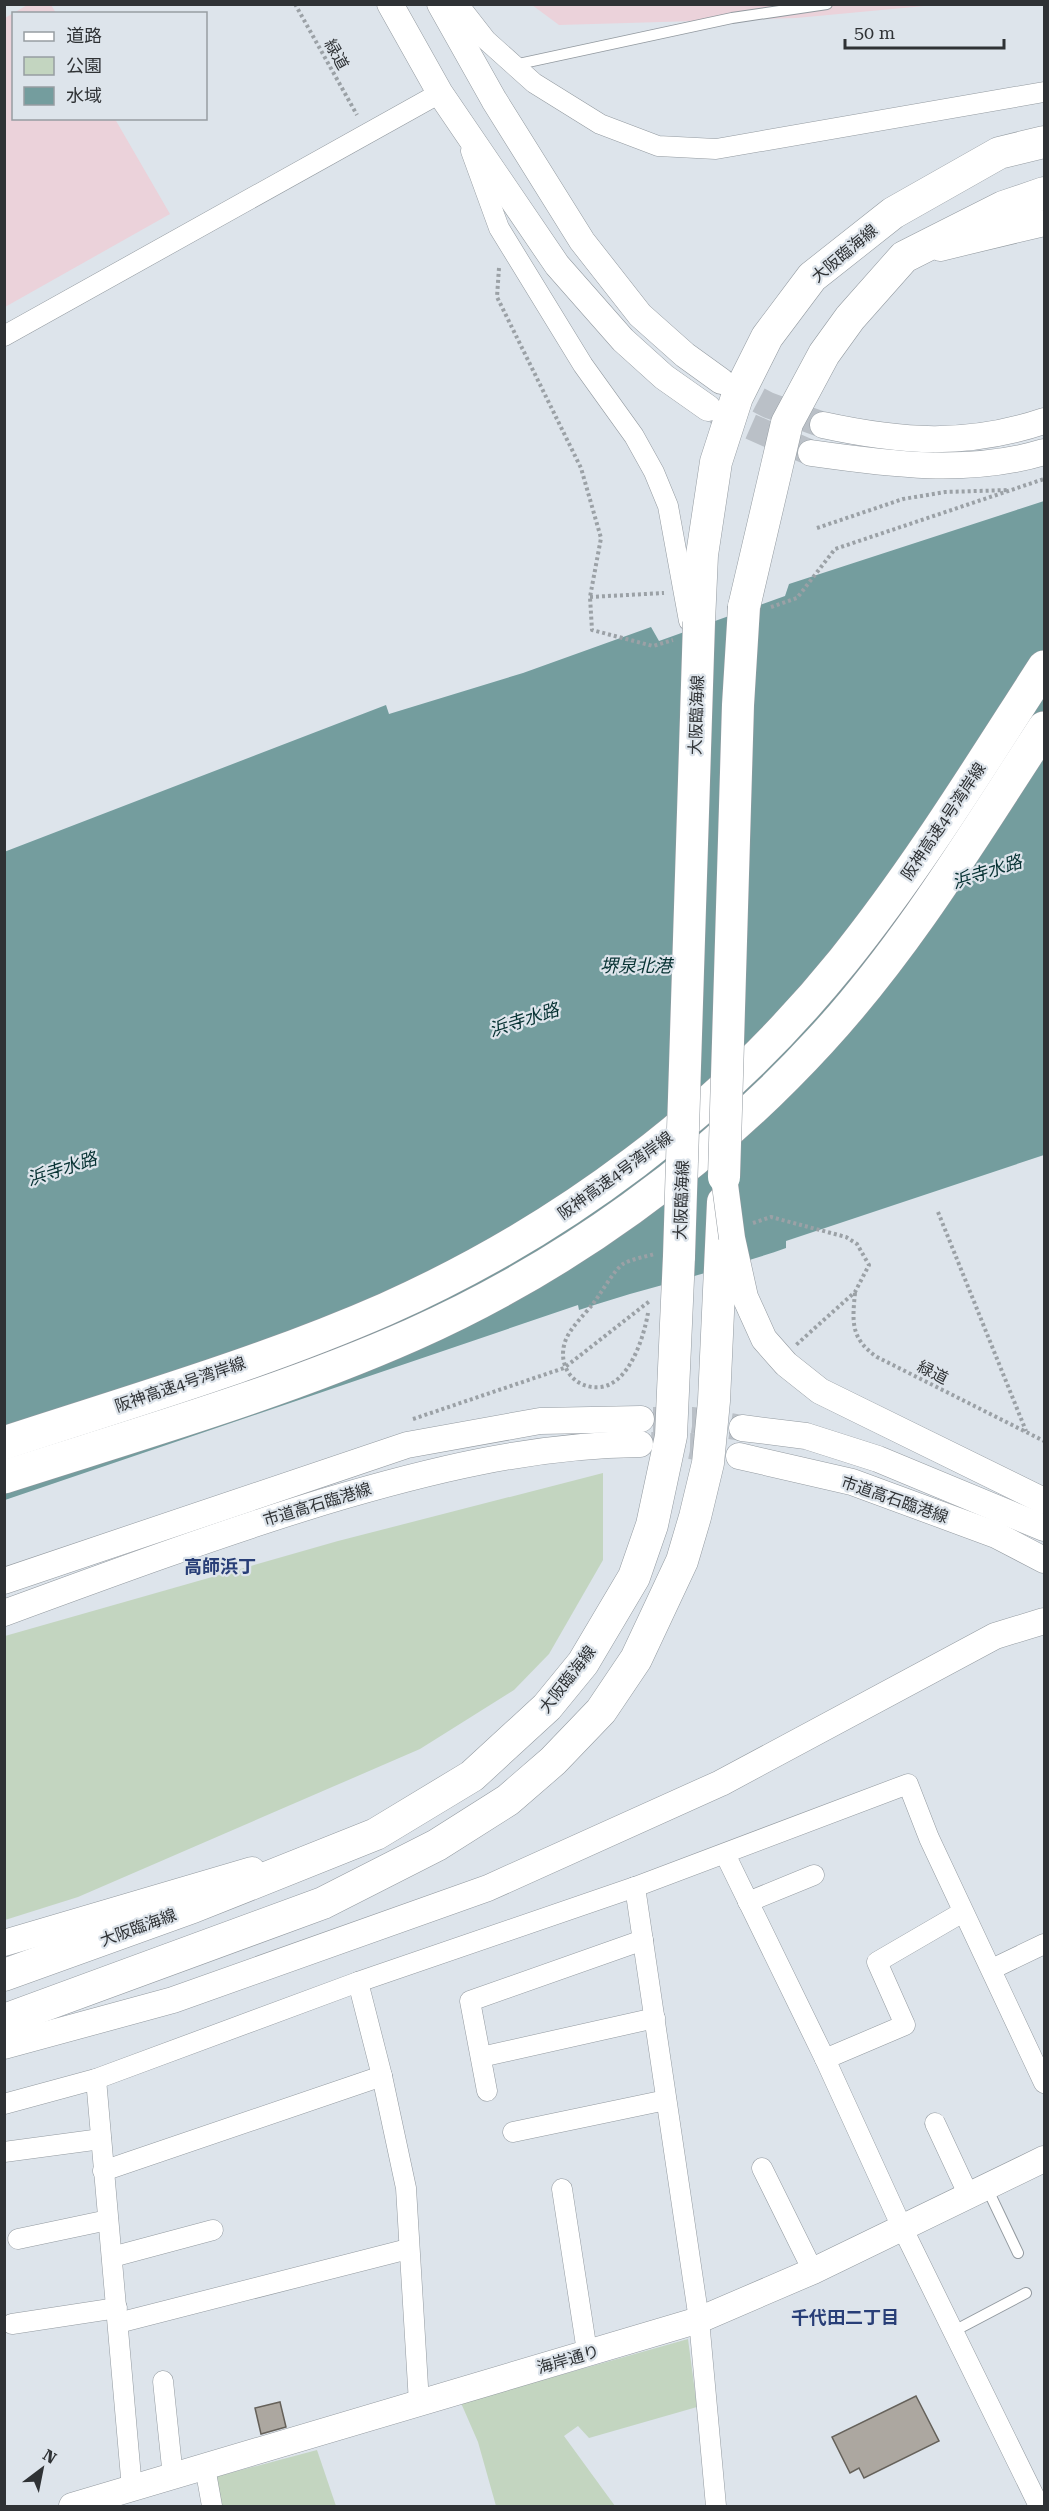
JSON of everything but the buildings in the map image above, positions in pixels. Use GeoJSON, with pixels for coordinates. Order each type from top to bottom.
{"type":"FeatureCollection","features":[{"type":"Feature","properties":{"kind":"highway","name":"阪神高速4号湾岸線"},"geometry":{"type":"LineString","coordinates":[[4,1443],[308,1340],[387,1308],[474,1265],[548,1223],[620,1174],[671,1135],[735,1078],[793,1019],[842,962],[896,891],[1044,667]]}},
{"type":"Feature","properties":{"kind":"highway","name":"阪神高速4号湾岸線"},"geometry":{"type":"LineString","coordinates":[[4,1477],[310,1375],[414,1334],[498,1292],[570,1249],[636,1205],[694,1160],[758,1104],[820,1041],[870,983],[925,909],[1044,728]]}},
{"type":"Feature","properties":{"kind":"main road","name":"大阪臨海線"},"geometry":{"type":"LineString","coordinates":[[4,1975],[193,1907],[376,1834],[472,1776],[532,1722],[583,1663],[634,1577],[652,1525],[671,1436],[679,1256],[694,623],[716,462],[737,397],[767,338],[812,277],[892,213],[999,153],[1044,141]]}},
{"type":"Feature","properties":{"kind":"main road"},"geometry":{"type":"LineString","coordinates":[[4,2020],[323,1903],[437,1845],[508,1800],[553,1761],[601,1711],[641,1648],[682,1561],[695,1517],[709,1453],[726,1241],[724,1177],[738,705],[744,607],[787,423],[824,354],[850,318],[904,257],[1003,207],[1044,193]]}},
{"type":"Feature","properties":{"kind":"street"},"geometry":{"type":"LineString","coordinates":[[390,4],[440,93],[557,265],[623,340],[664,377],[708,408]]}},
{"type":"Feature","properties":{"kind":"street"},"geometry":{"type":"LineString","coordinates":[[450,11],[534,83],[600,124],[658,146],[716,149],[1044,92]]}},
{"type":"Feature","properties":{"kind":"street"},"geometry":{"type":"LineString","coordinates":[[450,11],[494,100],[582,241],[640,315],[685,355],[721,381]]}},
{"type":"Feature","properties":{"kind":"street"},"geometry":{"type":"LineString","coordinates":[[4,336],[440,93]]}},
{"type":"Feature","properties":{"kind":"street"},"geometry":{"type":"LineString","coordinates":[[459,118],[499,228],[583,365],[634,436],[654,472],[668,506],[694,623]]}},
{"type":"Feature","properties":{"kind":"street"},"geometry":{"type":"LineString","coordinates":[[904,257],[1044,223]]}},
{"type":"Feature","properties":{"kind":"street"},"geometry":{"type":"LineString","coordinates":[[823,425],[880,437],[942,440],[1011,432],[1044,421]]}},
{"type":"Feature","properties":{"kind":"street"},"geometry":{"type":"LineString","coordinates":[[811,453],[884,464],[953,467],[1044,452]]}},
{"type":"Feature","properties":{"kind":"street"},"geometry":{"type":"LineString","coordinates":[[726,1241],[746,1298],[764,1339],[786,1364],[820,1391],[1044,1500]]}},
{"type":"Feature","properties":{"kind":"street","name":"市道高石臨港線"},"geometry":{"type":"LineString","coordinates":[[4,1581],[407,1445],[540,1421],[641,1432],[609,1444],[521,1453],[407,1477],[236,1529],[4,1613]]}},
{"type":"Feature","properties":{"kind":"street","name":"市道高石臨港線"},"geometry":{"type":"LineString","coordinates":[[742,1428],[806,1437],[878,1459],[1044,1528]]}},
{"type":"Feature","properties":{"kind":"street","name":"市道高石臨港線"},"geometry":{"type":"LineString","coordinates":[[739,1456],[852,1482],[996,1535],[1044,1560]]}},
{"type":"Feature","properties":{"kind":"street"},"geometry":{"type":"LineString","coordinates":[[4,2046],[173,2000],[488,1888],[721,1783],[995,1636],[1044,1621]]}},
{"type":"Feature","properties":{"kind":"street"},"geometry":{"type":"LineString","coordinates":[[4,2104],[96,2079],[358,1982],[635,1887],[908,1784],[929,1838],[1044,2083]]}},
{"type":"Feature","properties":{"kind":"street"},"geometry":{"type":"LineString","coordinates":[[4,1943],[376,1834]]}},
{"type":"Feature","properties":{"kind":"street"},"geometry":{"type":"LineString","coordinates":[[725,1854],[1037,2503]]}},
{"type":"Feature","properties":{"kind":"street"},"geometry":{"type":"LineString","coordinates":[[748,1902],[814,1875]]}},
{"type":"Feature","properties":{"kind":"street"},"geometry":{"type":"LineString","coordinates":[[635,1887],[699,2320],[716,2506]]}},
{"type":"Feature","properties":{"kind":"street"},"geometry":{"type":"LineString","coordinates":[[825,2059],[905,2025],[877,1962],[963,1912]]}},
{"type":"Feature","properties":{"kind":"street"},"geometry":{"type":"LineString","coordinates":[[487,2091],[470,2001],[643,1940]]}},
{"type":"Feature","properties":{"kind":"street"},"geometry":{"type":"LineString","coordinates":[[992,1970],[1044,1944]]}},
{"type":"Feature","properties":{"kind":"street"},"geometry":{"type":"LineString","coordinates":[[358,1982],[382,2076],[406,2188],[419,2403]]}},
{"type":"Feature","properties":{"kind":"street"},"geometry":{"type":"LineString","coordinates":[[481,2057],[655,2018]]}},
{"type":"Feature","properties":{"kind":"street"},"geometry":{"type":"LineString","coordinates":[[103,2171],[382,2076]]}},
{"type":"Feature","properties":{"kind":"street"},"geometry":{"type":"LineString","coordinates":[[96,2079],[132,2489]]}},
{"type":"Feature","properties":{"kind":"street"},"geometry":{"type":"LineString","coordinates":[[513,2132],[666,2100]]}},
{"type":"Feature","properties":{"kind":"street"},"geometry":{"type":"LineString","coordinates":[[934,2123],[978,2192]]}},
{"type":"Feature","properties":{"kind":"street"},"geometry":{"type":"LineString","coordinates":[[4,2152],[101,2139]]}},
{"type":"Feature","properties":{"kind":"street","name":"海岸通り"},"geometry":{"type":"LineString","coordinates":[[72,2506],[699,2320],[813,2271],[1044,2159]]}},
{"type":"Feature","properties":{"kind":"street"},"geometry":{"type":"LineString","coordinates":[[762,2168],[813,2271]]}},
{"type":"Feature","properties":{"kind":"street"},"geometry":{"type":"LineString","coordinates":[[562,2189],[586,2345]]}},
{"type":"Feature","properties":{"kind":"street"},"geometry":{"type":"LineString","coordinates":[[18,2238],[108,2220]]}},
{"type":"Feature","properties":{"kind":"street"},"geometry":{"type":"LineString","coordinates":[[112,2257],[213,2230]]}},
{"type":"Feature","properties":{"kind":"street"},"geometry":{"type":"LineString","coordinates":[[12,2324],[118,2315],[408,2249]]}},
{"type":"Feature","properties":{"kind":"street"},"geometry":{"type":"LineString","coordinates":[[163,2381],[173,2476]]}},
{"type":"Feature","properties":{"kind":"street"},"geometry":{"type":"LineString","coordinates":[[205,2467],[212,2506]]}},
{"type":"Feature","properties":{"kind":"lane"},"geometry":{"type":"LineString","coordinates":[[514,65],[732,18],[827,4]]}},
{"type":"Feature","properties":{"kind":"lane"},"geometry":{"type":"LineString","coordinates":[[978,2192],[1018,2253]]}},
{"type":"Feature","properties":{"kind":"lane"},"geometry":{"type":"LineString","coordinates":[[954,2331],[1026,2293]]}},
{"type":"Feature","properties":{"kind":"path","name":"緑道"},"geometry":{"type":"LineString","coordinates":[[295,4],[357,115]]}},
{"type":"Feature","properties":{"kind":"path"},"geometry":{"type":"LineString","coordinates":[[500,258],[497,297],[581,468],[601,538],[590,597],[592,630]]}},
{"type":"Feature","properties":{"kind":"path"},"geometry":{"type":"LineString","coordinates":[[835,549],[1044,479]]}},
{"type":"Feature","properties":{"kind":"path"},"geometry":{"type":"LineString","coordinates":[[817,528],[903,499],[945,492],[1012,490]]}},
{"type":"Feature","properties":{"kind":"path"},"geometry":{"type":"LineString","coordinates":[[590,597],[667,593]]}},
{"type":"Feature","properties":{"kind":"path"},"geometry":{"type":"LineString","coordinates":[[938,1212],[1026,1431]]}},
{"type":"Feature","properties":{"kind":"path"},"geometry":{"type":"LineString","coordinates":[[796,1346],[855,1292],[869,1265],[857,1244],[846,1237]]}},
{"type":"Feature","properties":{"kind":"path","name":"緑道"},"geometry":{"type":"LineString","coordinates":[[855,1292],[852,1317],[863,1347],[877,1357],[1044,1441]]}},
{"type":"Feature","properties":{"kind":"path"},"geometry":{"type":"LineString","coordinates":[[644,1339],[625,1370],[601,1387],[585,1384],[567,1375],[563,1365],[651,1300]]}},
{"type":"Feature","properties":{"kind":"shaded area"},"geometry":{"type":"Polygon","coordinates":[[[29,4],[51,5],[55,12],[15,12],[29,4]]]}},
{"type":"Feature","properties":{"kind":"shaded area"},"geometry":{"type":"Polygon","coordinates":[[[532,5],[935,5],[796,18],[559,25],[532,5]]]}},
{"type":"Feature","properties":{"kind":"shaded area"},"geometry":{"type":"Polygon","coordinates":[[[12,14],[12,120],[116,120],[170,214],[5,307],[5,18],[12,14]]]}},
{"type":"Feature","properties":{"kind":"green space"},"geometry":{"type":"Polygon","coordinates":[[[603,1473],[603,1560],[549,1654],[514,1690],[420,1749],[78,1897],[5,1920],[5,1636],[338,1541],[603,1473]]]}},
{"type":"Feature","properties":{"kind":"green space"},"geometry":{"type":"Polygon","coordinates":[[[688,2339],[697,2407],[589,2438],[578,2426],[564,2436],[615,2506],[496,2506],[478,2442],[461,2403],[688,2339]]]}},
{"type":"Feature","properties":{"kind":"green space"},"geometry":{"type":"Polygon","coordinates":[[[317,2450],[336,2506],[216,2506],[211,2478],[317,2450]]]}},
{"type":"Feature","properties":{"kind":"water","name":"堺泉北港"},"geometry":{"type":"Polygon","coordinates":[[[1044,501],[1044,1155],[786,1241],[786,1248],[760,1257],[579,1310],[578,1305],[5,1500],[4,852],[386,705],[389,714],[523,673],[651,627],[659,641],[785,596],[789,584],[1044,501]]]}},
{"type":"Feature","properties":{"kind":"tunnel"},"geometry":{"type":"LineString","coordinates":[[724,382],[768,405],[823,425]]}},
{"type":"Feature","properties":{"kind":"tunnel"},"geometry":{"type":"LineString","coordinates":[[715,411],[811,453]]}},
{"type":"Feature","properties":{"kind":"tunnel"},"geometry":{"type":"LineString","coordinates":[[653,1420],[693,1420],[742,1428]]}},
{"type":"Feature","properties":{"kind":"tunnel"},"geometry":{"type":"LineString","coordinates":[[651,1445],[691,1446],[727,1454]]}},
{"type":"Feature","properties":{"kind":"district","name":"高師浜丁"},"geometry":{"type":"Point","coordinates":[220,1567]}},
{"type":"Feature","properties":{"kind":"district","name":"千代田二丁目"},"geometry":{"type":"Point","coordinates":[845,2318]}},
{"type":"Feature","properties":{"kind":"water label","name":"浜寺水路"},"geometry":{"type":"Point","coordinates":[987,872]}},
{"type":"Feature","properties":{"kind":"water label","name":"浜寺水路"},"geometry":{"type":"Point","coordinates":[524,1020]}},
{"type":"Feature","properties":{"kind":"water label","name":"浜寺水路"},"geometry":{"type":"Point","coordinates":[62,1169]}}]}
